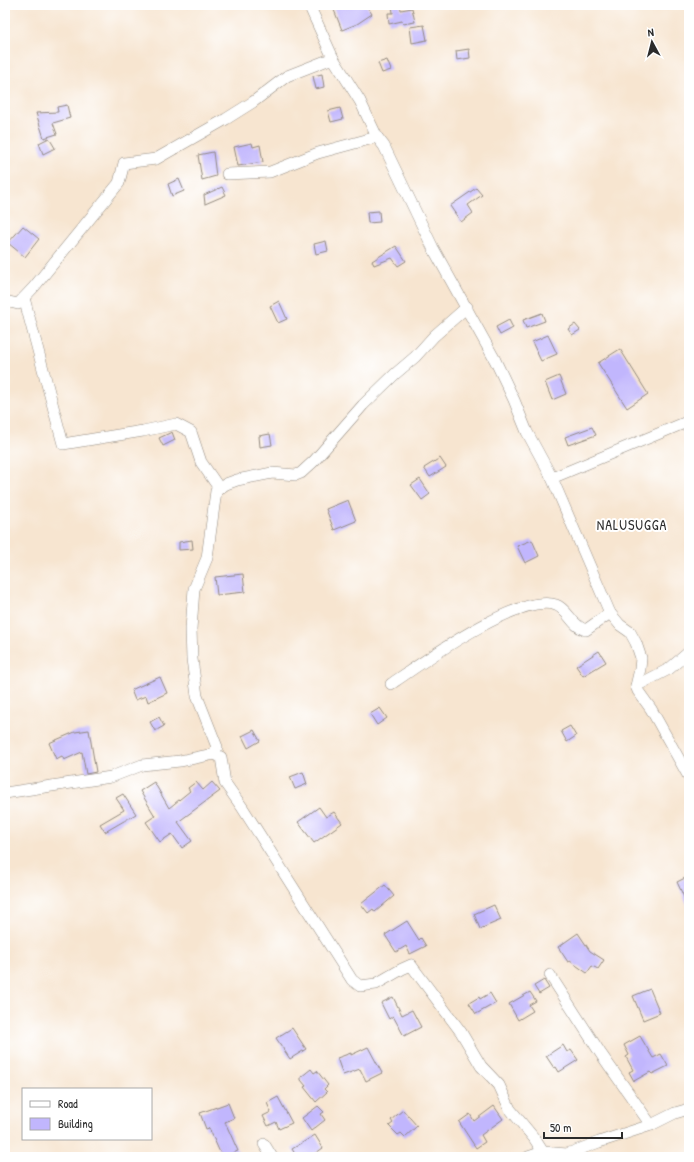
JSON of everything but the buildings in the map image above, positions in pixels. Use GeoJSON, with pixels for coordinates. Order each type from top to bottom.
{"type":"FeatureCollection","features":[{"type":"Feature","properties":{"kind":"street"},"geometry":{"type":"LineString","coordinates":[[309,5],[333,58],[360,101],[377,137],[384,146],[433,248],[495,360],[527,432],[552,478],[610,613],[620,625],[630,632],[636,643],[641,658],[636,686],[651,709],[689,777]]}},
{"type":"Feature","properties":{"kind":"street"},"geometry":{"type":"LineString","coordinates":[[5,301],[18,304],[34,287],[119,183],[124,163],[156,159],[253,102],[287,76],[333,58]]}},
{"type":"Feature","properties":{"kind":"street"},"geometry":{"type":"LineString","coordinates":[[227,174],[270,172],[318,153],[377,137]]}},
{"type":"Feature","properties":{"kind":"street"},"geometry":{"type":"LineString","coordinates":[[24,298],[63,444],[176,424],[191,432],[201,462],[219,488]]}},
{"type":"Feature","properties":{"kind":"street"},"geometry":{"type":"LineString","coordinates":[[214,754],[217,746],[197,696],[190,629],[194,589],[207,558],[216,491],[226,484],[237,480],[272,473],[296,475],[301,473],[314,461],[363,405],[415,357],[434,336],[467,307]]}},
{"type":"Feature","properties":{"kind":"street"},"geometry":{"type":"LineString","coordinates":[[552,478],[689,421]]}},
{"type":"Feature","properties":{"kind":"street"},"geometry":{"type":"LineString","coordinates":[[391,684],[434,654],[473,631],[524,607],[548,604],[555,605],[563,610],[581,629],[586,630],[610,613]]}},
{"type":"Feature","properties":{"kind":"street"},"geometry":{"type":"LineString","coordinates":[[636,686],[669,669],[689,652]]}},
{"type":"Feature","properties":{"kind":"street"},"geometry":{"type":"LineString","coordinates":[[5,793],[111,777],[142,765],[180,761],[214,754],[221,757],[225,782],[352,980],[360,986],[376,984],[411,965],[462,1032],[481,1066],[498,1085],[510,1109],[534,1138],[543,1154]]}},
{"type":"Feature","properties":{"kind":"street"},"geometry":{"type":"LineString","coordinates":[[550,975],[601,1054],[651,1125]]}},
{"type":"Feature","properties":{"kind":"street"},"geometry":{"type":"LineString","coordinates":[[528,1157],[543,1154],[567,1154],[651,1125],[675,1113],[689,1109]]}},
{"type":"Feature","properties":{"kind":"street"},"geometry":{"type":"LineString","coordinates":[[264,1144],[272,1157]]}},
{"type":"Feature","properties":{"kind":"district","name":"NALUSUGGA"},"geometry":{"type":"Point","coordinates":[632,524]}}]}
